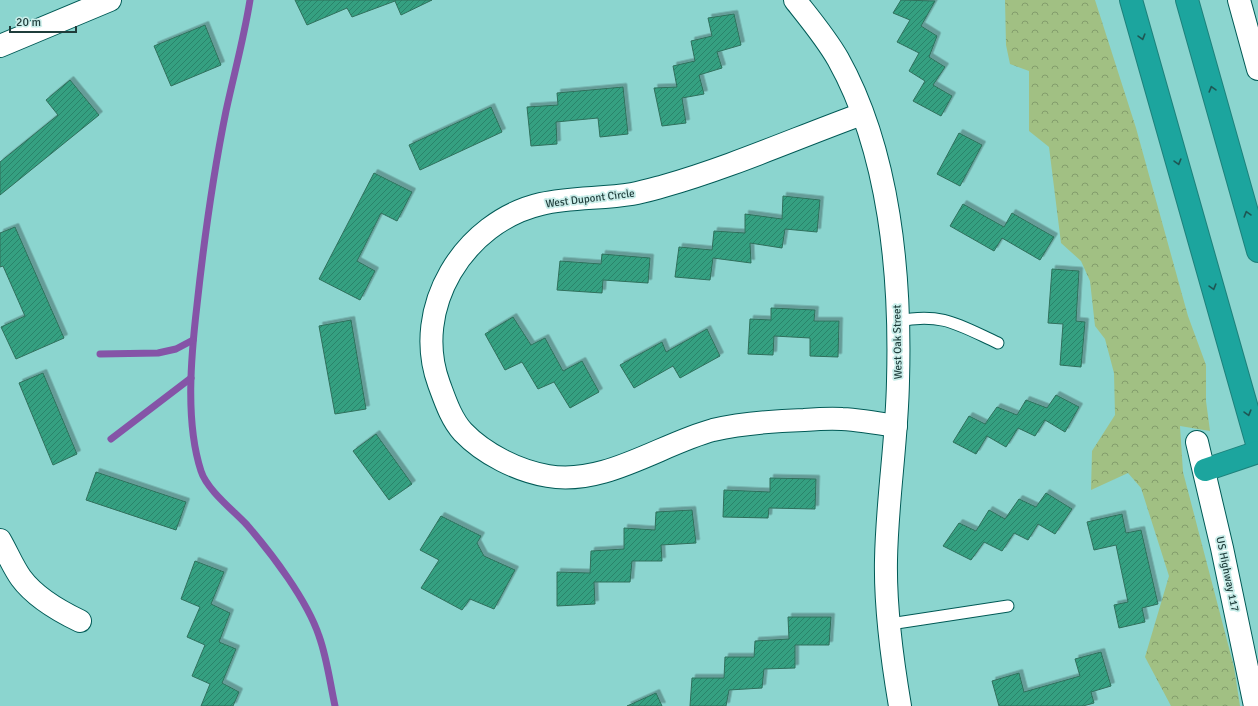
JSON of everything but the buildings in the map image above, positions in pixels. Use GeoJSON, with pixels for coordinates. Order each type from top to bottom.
{"type":"FeatureCollection","features":[{"type":"Feature","properties":{"kind":"highway"},"geometry":{"type":"LineString","coordinates":[[1131,0],[1258,447]]}},
{"type":"Feature","properties":{"kind":"highway"},"geometry":{"type":"LineString","coordinates":[[1187,0],[1258,251]]}},
{"type":"Feature","properties":{"kind":"highway"},"geometry":{"type":"LineString","coordinates":[[1204,470],[1258,452]]}},
{"type":"Feature","properties":{"kind":"street"},"geometry":{"type":"LineString","coordinates":[[0,46],[108,0]]}},
{"type":"Feature","properties":{"kind":"street","name":"West Oak Street"},"geometry":{"type":"LineString","coordinates":[[795,0],[816,26],[838,59],[862,114],[875,151],[884,188],[892,245],[898,321],[896,426],[888,515],[886,562],[890,624],[900,706]]}},
{"type":"Feature","properties":{"kind":"street"},"geometry":{"type":"LineString","coordinates":[[1238,0],[1258,69]]}},
{"type":"Feature","properties":{"kind":"street","name":"West Dupont Circle"},"geometry":{"type":"LineString","coordinates":[[862,114],[665,185],[632,194],[569,199],[539,204],[509,215],[485,231],[462,255],[444,281],[434,311],[431,345],[437,380],[447,406],[463,431],[487,451],[518,468],[550,477],[584,476],[609,470],[712,431],[750,423],[841,418],[896,426]]}},
{"type":"Feature","properties":{"kind":"street","name":"US Highway 117"},"geometry":{"type":"LineString","coordinates":[[1197,442],[1246,656],[1255,706]]}},
{"type":"Feature","properties":{"kind":"street"},"geometry":{"type":"LineString","coordinates":[[0,540],[21,578],[33,591],[64,614],[80,621]]}},
{"type":"Feature","properties":{"kind":"lane"},"geometry":{"type":"LineString","coordinates":[[898,321],[917,317],[946,319],[998,343]]}},
{"type":"Feature","properties":{"kind":"lane"},"geometry":{"type":"LineString","coordinates":[[890,624],[1008,606]]}},
{"type":"Feature","properties":{"kind":"green space"},"geometry":{"type":"Polygon","coordinates":[[[1005,0],[1095,0],[1136,128],[1188,316],[1206,365],[1206,401],[1210,431],[1180,426],[1183,472],[1234,667],[1240,706],[1171,706],[1145,657],[1169,576],[1141,488],[1128,473],[1091,490],[1092,451],[1115,415],[1114,373],[1105,339],[1095,326],[1090,281],[1081,261],[1061,243],[1049,147],[1029,131],[1029,71],[1010,64],[1006,45],[1005,0]]]}},
{"type":"Feature","properties":{"kind":"waterway"},"geometry":{"type":"LineString","coordinates":[[250,0],[221,135],[206,232],[191,367],[191,410],[193,432],[196,452],[204,478],[221,500],[247,525],[267,550],[288,578],[306,608],[322,644],[335,706]]}},
{"type":"Feature","properties":{"kind":"waterway"},"geometry":{"type":"LineString","coordinates":[[100,354],[158,353],[176,349],[193,340]]}},
{"type":"Feature","properties":{"kind":"waterway"},"geometry":{"type":"LineString","coordinates":[[111,439],[191,378]]}}]}
